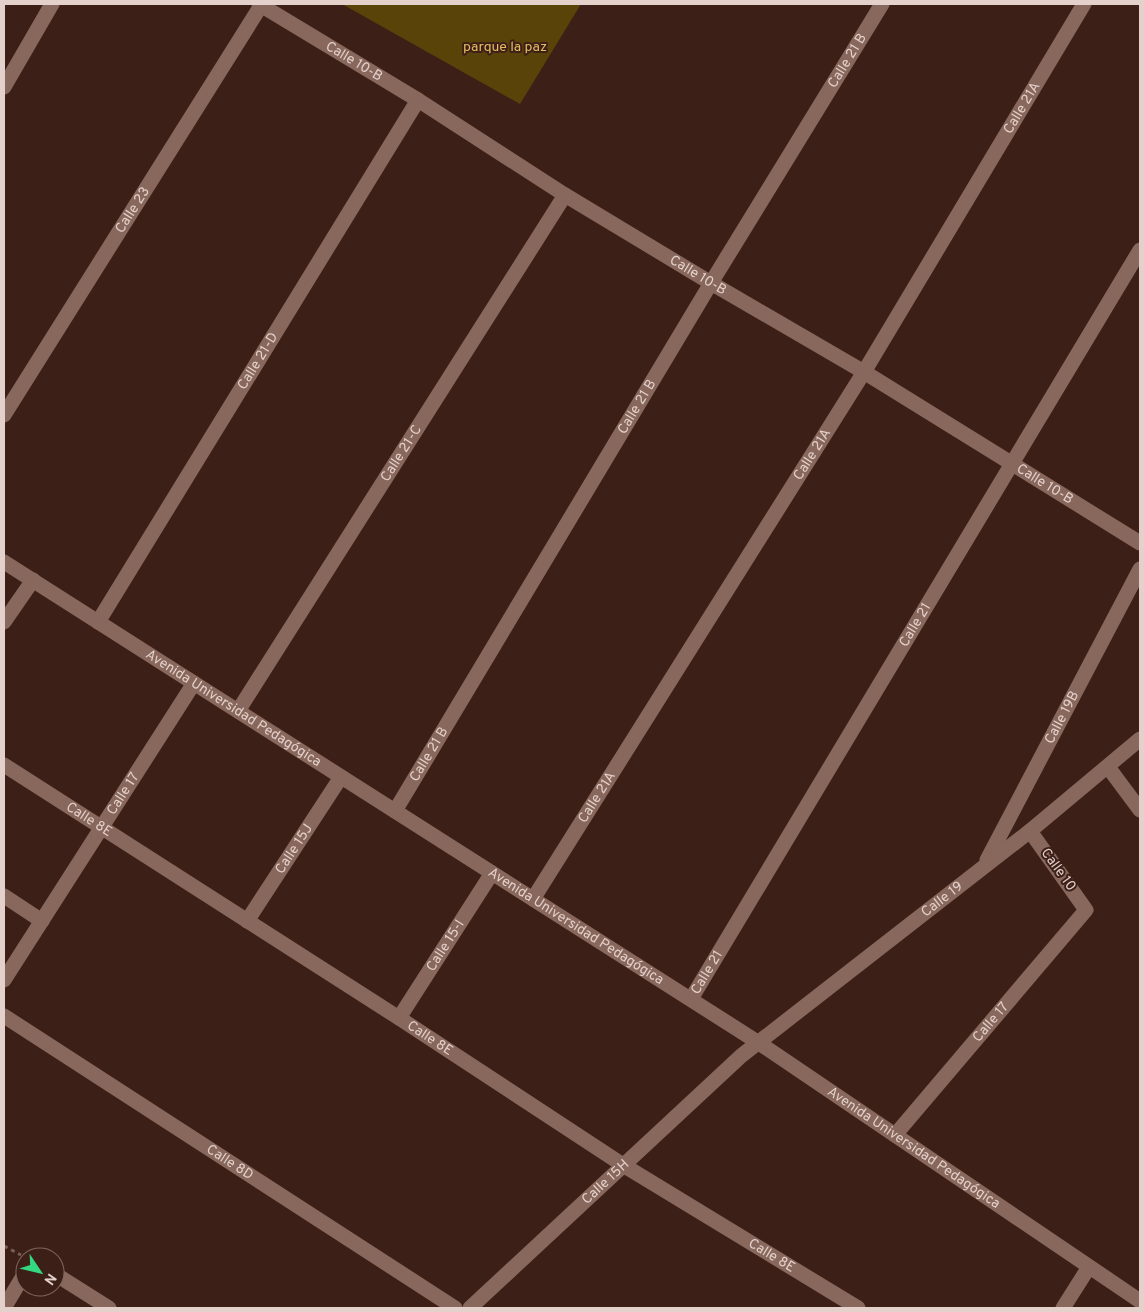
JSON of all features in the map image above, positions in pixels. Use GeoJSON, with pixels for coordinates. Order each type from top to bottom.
{"type":"FeatureCollection","features":[{"type":"Feature","properties":{"kind":"street"},"geometry":{"type":"LineString","coordinates":[[4,87],[52,4]]}},
{"type":"Feature","properties":{"kind":"street","name":"Calle 10-B"},"geometry":{"type":"LineString","coordinates":[[261,4],[418,100],[565,195],[864,372],[1140,543]]}},
{"type":"Feature","properties":{"kind":"street","name":"Calle 23"},"geometry":{"type":"LineString","coordinates":[[4,415],[261,4]]}},
{"type":"Feature","properties":{"kind":"street","name":"Calle 21 B"},"geometry":{"type":"LineString","coordinates":[[395,811],[711,283],[882,4]]}},
{"type":"Feature","properties":{"kind":"street","name":"Calle 21A"},"geometry":{"type":"LineString","coordinates":[[533,899],[864,372],[1084,4]]}},
{"type":"Feature","properties":{"kind":"street","name":"Calle 21-D"},"geometry":{"type":"LineString","coordinates":[[98,622],[418,100]]}},
{"type":"Feature","properties":{"kind":"street","name":"Calle 21-C"},"geometry":{"type":"LineString","coordinates":[[238,711],[565,195]]}},
{"type":"Feature","properties":{"kind":"street","name":"Calle 21"},"geometry":{"type":"LineString","coordinates":[[691,1000],[1010,464],[1140,250]]}},
{"type":"Feature","properties":{"kind":"street","name":"Avenida Universidad Pedagógica"},"geometry":{"type":"LineString","coordinates":[[4,562],[759,1043],[1140,1301]]}},
{"type":"Feature","properties":{"kind":"street","name":"Calle 19B"},"geometry":{"type":"LineString","coordinates":[[984,866],[1140,570]]}},
{"type":"Feature","properties":{"kind":"street"},"geometry":{"type":"LineString","coordinates":[[4,622],[33,580]]}},
{"type":"Feature","properties":{"kind":"street","name":"Calle 17"},"geometry":{"type":"LineString","coordinates":[[4,980],[194,683]]}},
{"type":"Feature","properties":{"kind":"street","name":"Calle 19"},"geometry":{"type":"LineString","coordinates":[[741,1056],[1030,831],[1140,739]]}},
{"type":"Feature","properties":{"kind":"street","name":"Calle 8E"},"geometry":{"type":"LineString","coordinates":[[4,766],[399,1018],[623,1165],[858,1308]]}},
{"type":"Feature","properties":{"kind":"street"},"geometry":{"type":"LineString","coordinates":[[1108,767],[1140,810]]}},
{"type":"Feature","properties":{"kind":"street","name":"Calle 15J"},"geometry":{"type":"LineString","coordinates":[[248,921],[341,777]]}},
{"type":"Feature","properties":{"kind":"street","name":"Calle 10"},"geometry":{"type":"LineString","coordinates":[[1030,831],[1086,910]]}},
{"type":"Feature","properties":{"kind":"street","name":"Calle 15-I"},"geometry":{"type":"LineString","coordinates":[[399,1018],[492,873]]}},
{"type":"Feature","properties":{"kind":"street"},"geometry":{"type":"LineString","coordinates":[[4,896],[42,921]]}},
{"type":"Feature","properties":{"kind":"street","name":"Calle 17"},"geometry":{"type":"LineString","coordinates":[[895,1135],[1086,910]]}},
{"type":"Feature","properties":{"kind":"street","name":"Calle 8D"},"geometry":{"type":"LineString","coordinates":[[4,1016],[455,1308]]}},
{"type":"Feature","properties":{"kind":"street","name":"Calle 15H"},"geometry":{"type":"LineString","coordinates":[[470,1308],[741,1056]]}},
{"type":"Feature","properties":{"kind":"street"},"geometry":{"type":"LineString","coordinates":[[1063,1308],[1090,1266]]}},
{"type":"Feature","properties":{"kind":"street"},"geometry":{"type":"LineString","coordinates":[[65,1280],[109,1308]]}},
{"type":"Feature","properties":{"kind":"street"},"geometry":{"type":"LineString","coordinates":[[4,1308],[15,1290]]}},
{"type":"Feature","properties":{"kind":"green space","name":"parque la paz"},"geometry":{"type":"Polygon","coordinates":[[[342,4],[581,4],[520,104],[342,4]]]}}]}
